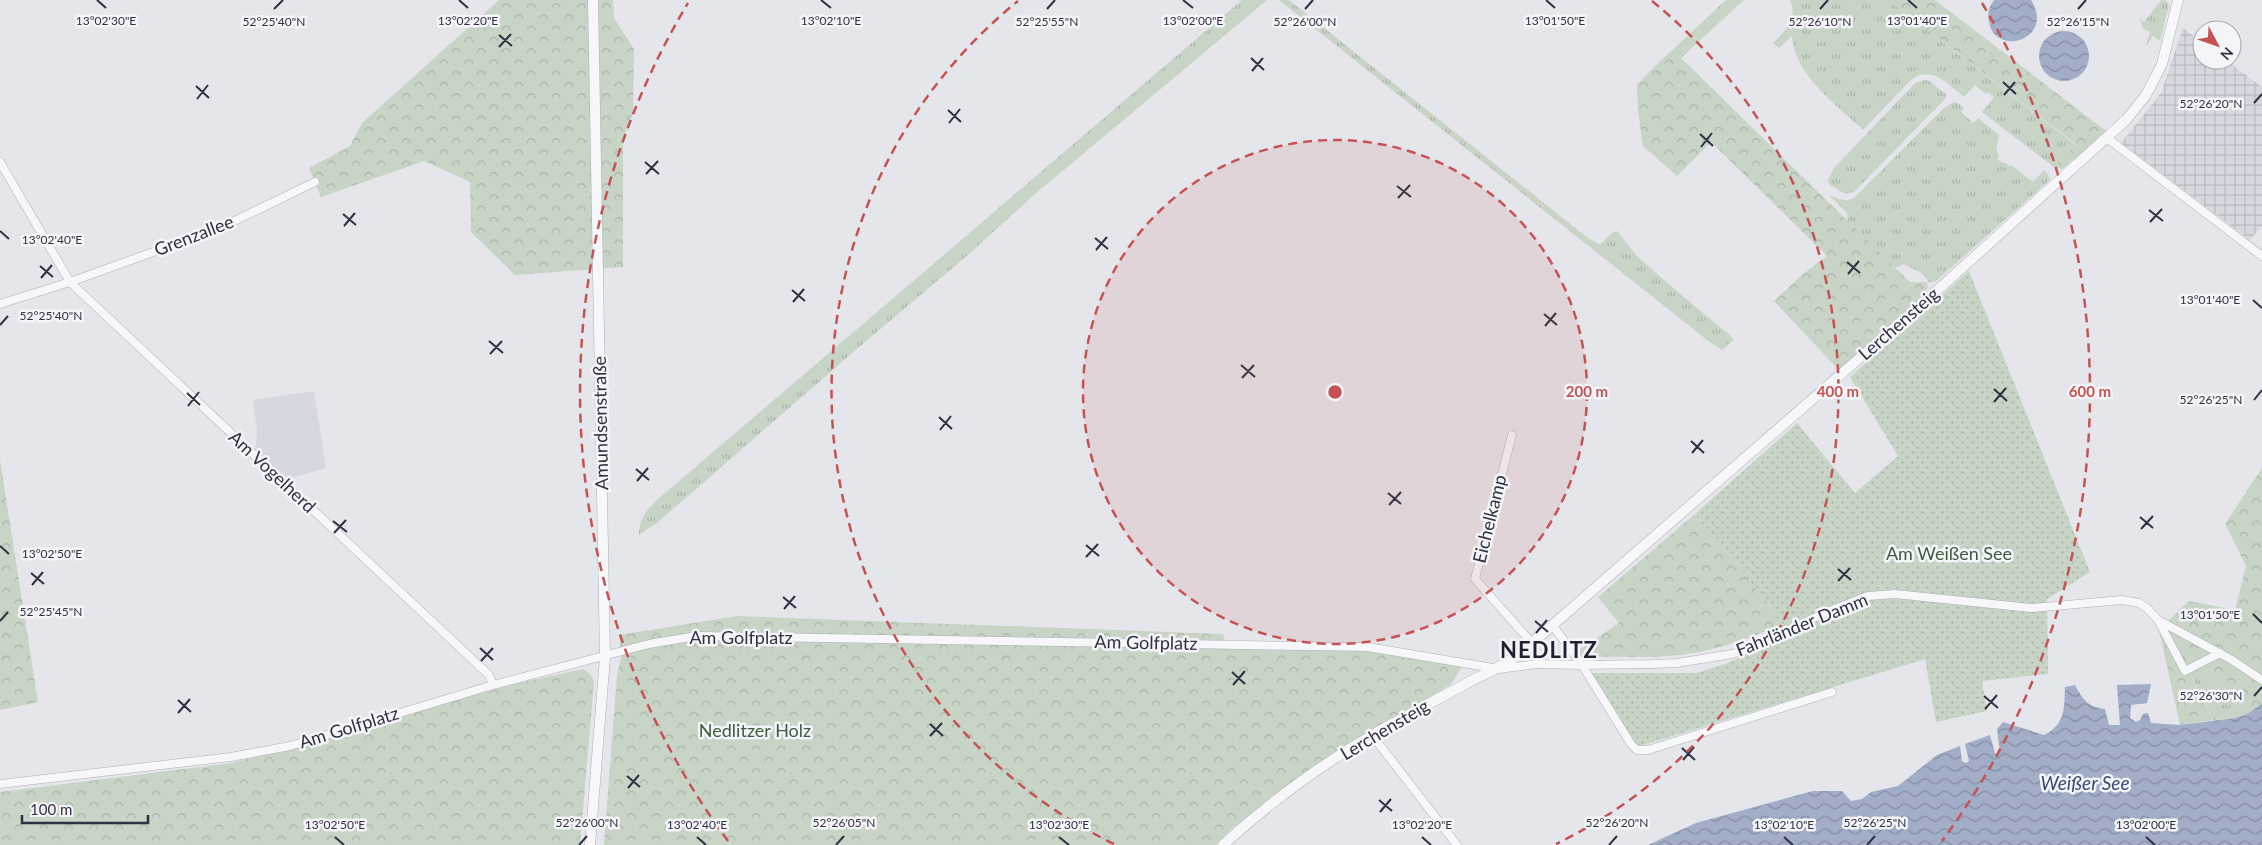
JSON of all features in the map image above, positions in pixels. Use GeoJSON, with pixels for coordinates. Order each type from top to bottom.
{"type":"FeatureCollection","features":[{"type":"Feature","properties":{"kind":"street","name":"Amundsenstraße"},"geometry":{"type":"LineString","coordinates":[[590,845],[605,657],[593,0]]}},
{"type":"Feature","properties":{"kind":"street","name":"Lerchensteig"},"geometry":{"type":"LineString","coordinates":[[1224,845],[1242,828],[1309,778],[1372,735],[1498,668],[1532,643],[1931,296],[2107,138],[2137,108],[2155,80],[2166,50],[2178,0]]}},
{"type":"Feature","properties":{"kind":"street"},"geometry":{"type":"LineString","coordinates":[[2107,138],[2262,256]]}},
{"type":"Feature","properties":{"kind":"street","name":"Am Vogelherd"},"geometry":{"type":"LineString","coordinates":[[0,162],[70,282],[489,674],[492,685]]}},
{"type":"Feature","properties":{"kind":"street","name":"Grenzallee"},"geometry":{"type":"LineString","coordinates":[[0,304],[70,282],[220,228],[315,182]]}},
{"type":"Feature","properties":{"kind":"street","name":"Eichelkamp"},"geometry":{"type":"LineString","coordinates":[[1512,435],[1475,578],[1532,643]]}},
{"type":"Feature","properties":{"kind":"street","name":"Fahrländer Damm"},"geometry":{"type":"LineString","coordinates":[[1498,668],[1538,664],[1582,665],[1677,662],[1732,654],[1759,645],[1840,607],[1868,596],[1878,595],[1917,595],[2031,608],[2122,600],[2139,603],[2148,608],[2158,620],[2185,671],[2220,653]]}},
{"type":"Feature","properties":{"kind":"street","name":"Fahrländer Damm"},"geometry":{"type":"LineString","coordinates":[[2158,620],[2220,653],[2262,680]]}},
{"type":"Feature","properties":{"kind":"street"},"geometry":{"type":"LineString","coordinates":[[1552,626],[1582,665],[1631,744],[1637,750],[1648,750],[1832,692]]}},
{"type":"Feature","properties":{"kind":"street","name":"Am Golfplatz"},"geometry":{"type":"LineString","coordinates":[[0,784],[230,758],[290,746],[492,685],[649,644],[696,636],[1368,648],[1498,668]]}},
{"type":"Feature","properties":{"kind":"street"},"geometry":{"type":"LineString","coordinates":[[1372,735],[1457,845]]}},
{"type":"Feature","properties":{"kind":"shaded area"},"geometry":{"type":"Polygon","coordinates":[[[2183,28],[2192,35],[2192,70],[2239,70],[2262,87],[2262,226],[2250,240],[2121,143],[2161,93],[2183,28]]]}},
{"type":"Feature","properties":{"kind":"shaded area"},"geometry":{"type":"Polygon","coordinates":[[[314,391],[326,468],[283,480],[255,454],[257,430],[253,400],[314,391]]]}},
{"type":"Feature","properties":{"kind":"green space"},"geometry":{"type":"Polygon","coordinates":[[[499,0],[613,0],[614,18],[634,49],[633,113],[623,139],[623,267],[515,275],[471,232],[470,182],[424,161],[321,197],[309,168],[350,146],[362,123],[499,0]]]}},
{"type":"Feature","properties":{"kind":"green space"},"geometry":{"type":"Polygon","coordinates":[[[1242,0],[1267,0],[1035,194],[969,254],[657,523],[639,535],[640,524],[644,516],[657,500],[1242,0]]]}},
{"type":"Feature","properties":{"kind":"green space"},"geometry":{"type":"Polygon","coordinates":[[[1279,0],[1289,0],[1588,238],[1599,244],[1617,231],[1637,256],[1734,339],[1722,350],[1707,340],[1279,0]]]}},
{"type":"Feature","properties":{"kind":"green space"},"geometry":{"type":"Polygon","coordinates":[[[1726,0],[1744,0],[1681,58],[1675,53],[1654,67],[1726,0]]]}},
{"type":"Feature","properties":{"kind":"green space"},"geometry":{"type":"Polygon","coordinates":[[[1790,0],[1889,0],[2077,146],[2054,167],[1982,112],[1994,97],[1988,92],[1986,94],[1975,85],[1964,97],[1940,78],[1926,74],[1912,79],[1863,130],[1818,88],[1801,64],[1792,36],[1779,48],[1773,43],[1786,29],[1792,19],[1793,13],[1790,0]]]}},
{"type":"Feature","properties":{"kind":"green space"},"geometry":{"type":"Polygon","coordinates":[[[1889,0],[1935,0],[2106,131],[2062,169],[2054,167],[2077,145],[1889,0]]]}},
{"type":"Feature","properties":{"kind":"green space"},"geometry":{"type":"Polygon","coordinates":[[[2161,0],[2165,0],[2169,5],[2160,41],[2153,36],[2146,46],[2150,32],[2143,28],[2140,19],[2144,22],[2161,0]]]}},
{"type":"Feature","properties":{"kind":"green space"},"geometry":{"type":"Polygon","coordinates":[[[1675,52],[1910,282],[1927,282],[1928,288],[1916,302],[1840,371],[1774,301],[1802,275],[1827,256],[1711,142],[1677,176],[1643,146],[1637,85],[1654,67],[1675,52]]]}},
{"type":"Feature","properties":{"kind":"green space"},"geometry":{"type":"Polygon","coordinates":[[[1925,80],[1946,94],[1946,98],[1854,192],[1845,194],[1829,184],[1828,180],[1834,168],[1915,83],[1925,80]]]}},
{"type":"Feature","properties":{"kind":"green space"},"geometry":{"type":"Polygon","coordinates":[[[1954,102],[1964,108],[1961,112],[1973,123],[1978,118],[1999,135],[1996,149],[1999,156],[1997,159],[2002,163],[2011,165],[2033,182],[2044,170],[2051,179],[1935,282],[1927,282],[1928,280],[1921,273],[1904,264],[1895,268],[1848,222],[1847,213],[1829,195],[1845,200],[1854,198],[1944,108],[1954,102]]]}},
{"type":"Feature","properties":{"kind":"green space","name":"Am Weißen See"},"geometry":{"type":"Polygon","coordinates":[[[1969,271],[2090,572],[2047,599],[2048,674],[1982,681],[1987,711],[1936,722],[1925,659],[1637,747],[1590,673],[1697,673],[1725,664],[1786,637],[1772,608],[1695,514],[1797,423],[1855,493],[1898,456],[1850,377],[1969,271]]]}},
{"type":"Feature","properties":{"kind":"green space"},"geometry":{"type":"Polygon","coordinates":[[[0,460],[38,702],[0,710],[0,460]]]}},
{"type":"Feature","properties":{"kind":"green space"},"geometry":{"type":"Polygon","coordinates":[[[2262,468],[2262,704],[2247,714],[2206,670],[2191,676],[2213,720],[2180,725],[2159,630],[2189,601],[2235,610],[2246,566],[2225,524],[2262,468]]]}},
{"type":"Feature","properties":{"kind":"green space"},"geometry":{"type":"Polygon","coordinates":[[[1695,514],[1772,608],[1781,625],[1727,645],[1699,652],[1648,657],[1582,657],[1578,651],[1619,623],[1598,597],[1695,514]]]}},
{"type":"Feature","properties":{"kind":"green space","name":"Nedlitzer Holz"},"geometry":{"type":"Polygon","coordinates":[[[737,616],[1223,634],[1227,647],[1353,650],[1441,661],[1457,664],[1462,667],[1450,685],[1371,732],[1295,782],[1234,827],[1216,845],[604,845],[617,675],[621,658],[619,635],[737,616]]]}},
{"type":"Feature","properties":{"kind":"green space"},"geometry":{"type":"Polygon","coordinates":[[[583,669],[590,674],[594,681],[580,845],[0,845],[0,792],[232,763],[518,683],[583,669]]]}},
{"type":"Feature","properties":{"kind":"green space"},"geometry":{"type":"Polygon","coordinates":[[[2206,669],[2247,714],[2235,718],[2213,720],[2191,675],[2206,669]]]}},
{"type":"Feature","properties":{"kind":"water"},"geometry":{"type":"Polygon","coordinates":[[[1994,0],[2031,0],[2037,14],[2036,25],[2030,34],[2022,39],[2012,41],[2002,39],[1994,33],[1988,16],[1994,0]]]}},
{"type":"Feature","properties":{"kind":"water"},"geometry":{"type":"Polygon","coordinates":[[[2064,31],[2082,38],[2089,56],[2082,74],[2064,81],[2046,74],[2039,56],[2046,38],[2064,31]]]}},
{"type":"Feature","properties":{"kind":"water","name":"Weißer See"},"geometry":{"type":"Polygon","coordinates":[[[2151,684],[2147,703],[2131,705],[2130,718],[2136,722],[2140,720],[2143,714],[2148,713],[2151,723],[2180,725],[2235,718],[2247,714],[2262,704],[2262,845],[1648,845],[1696,823],[1813,791],[1842,791],[1851,801],[1862,799],[1871,792],[1898,786],[1937,755],[1960,746],[1962,761],[1966,763],[1969,761],[1965,744],[1990,735],[1995,753],[1997,754],[2000,752],[1997,729],[2003,722],[2044,735],[2051,731],[2060,721],[2062,715],[2065,687],[2075,685],[2087,702],[2094,707],[2105,709],[2109,725],[2120,725],[2117,685],[2151,684]]]}},
{"type":"Feature","properties":{"kind":"district","name":"NEDLITZ"},"geometry":{"type":"Point","coordinates":[1549,650]}}]}
